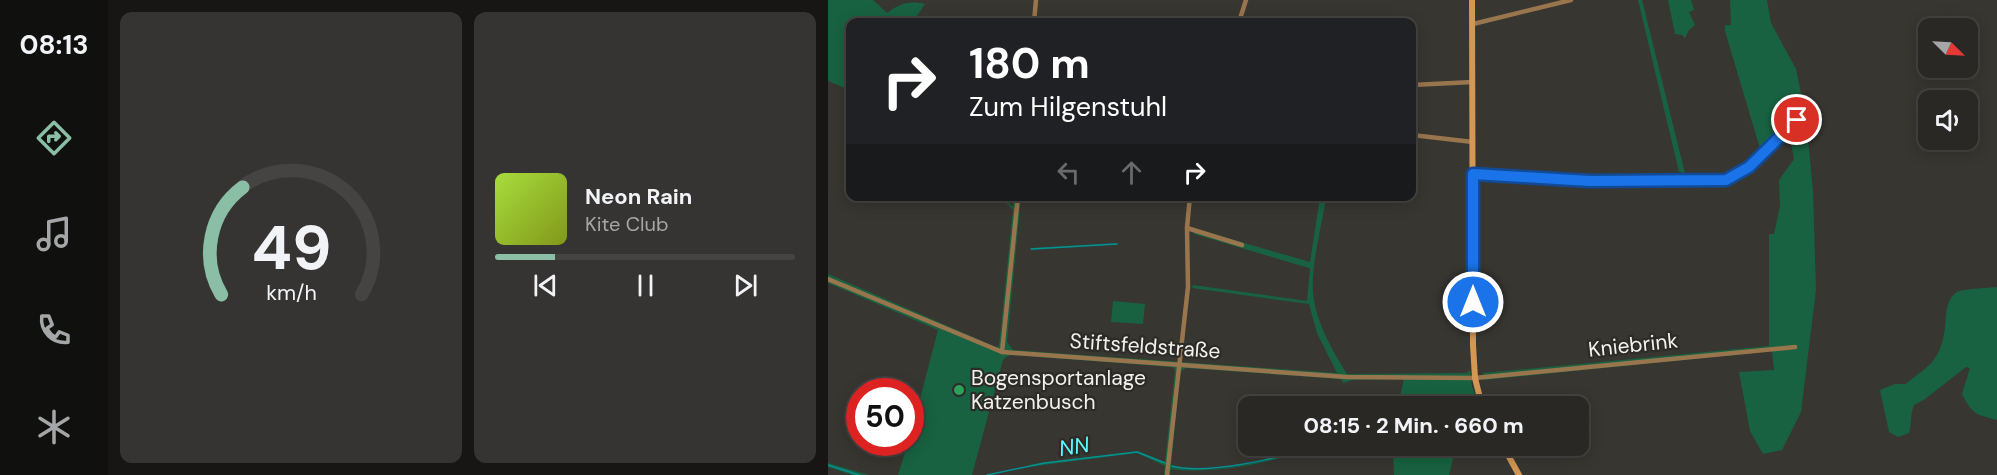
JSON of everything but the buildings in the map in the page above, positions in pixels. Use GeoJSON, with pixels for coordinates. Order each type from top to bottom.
{"type":"FeatureCollection","features":[{"type":"Feature","properties":{"kind":"main road"},"geometry":{"type":"LineString","coordinates":[[1472,0],[1474,378],[1479,396]]}},
{"type":"Feature","properties":{"kind":"main road"},"geometry":{"type":"LineString","coordinates":[[1509,456],[1519,475]]}},
{"type":"Feature","properties":{"kind":"street"},"geometry":{"type":"LineString","coordinates":[[1034,18],[1036,0]]}},
{"type":"Feature","properties":{"kind":"street"},"geometry":{"type":"LineString","coordinates":[[1240,18],[1246,0]]}},
{"type":"Feature","properties":{"kind":"street"},"geometry":{"type":"LineString","coordinates":[[1473,24],[1571,0]]}},
{"type":"Feature","properties":{"kind":"street"},"geometry":{"type":"LineString","coordinates":[[1416,85],[1473,82]]}},
{"type":"Feature","properties":{"kind":"street"},"geometry":{"type":"LineString","coordinates":[[1473,174],[1590,181],[1726,180],[1749,167],[1797,120]]}},
{"type":"Feature","properties":{"kind":"street"},"geometry":{"type":"LineString","coordinates":[[1416,135],[1473,142]]}},
{"type":"Feature","properties":{"kind":"street"},"geometry":{"type":"LineString","coordinates":[[1002,352],[1017,201]]}},
{"type":"Feature","properties":{"kind":"street"},"geometry":{"type":"LineString","coordinates":[[1167,475],[1188,287],[1187,228],[1190,201]]}},
{"type":"Feature","properties":{"kind":"street"},"geometry":{"type":"LineString","coordinates":[[1187,228],[1242,245]]}},
{"type":"Feature","properties":{"kind":"street","name":"Stiftsfeldstraße"},"geometry":{"type":"LineString","coordinates":[[828,279],[1002,352],[1346,377],[1474,378]]}},
{"type":"Feature","properties":{"kind":"street","name":"Kniebrink"},"geometry":{"type":"LineString","coordinates":[[1474,378],[1795,346]]}},
{"type":"Feature","properties":{"kind":"green space"},"geometry":{"type":"Polygon","coordinates":[[[828,0],[873,0],[887,13],[905,4],[914,2],[925,4],[916,17],[918,18],[846,18],[846,88],[828,81],[828,0]]]}},
{"type":"Feature","properties":{"kind":"green space"},"geometry":{"type":"Polygon","coordinates":[[[1638,0],[1642,0],[1685,173],[1679,172],[1638,0]]]}},
{"type":"Feature","properties":{"kind":"green space"},"geometry":{"type":"Polygon","coordinates":[[[1668,0],[1691,0],[1694,10],[1689,12],[1695,25],[1685,38],[1675,34],[1668,0]]]}},
{"type":"Feature","properties":{"kind":"green space"},"geometry":{"type":"Polygon","coordinates":[[[1730,0],[1767,0],[1771,23],[1796,69],[1806,118],[1813,191],[1816,290],[1801,412],[1782,450],[1763,454],[1750,431],[1739,372],[1774,370],[1772,351],[1484,380],[1483,373],[1769,346],[1769,234],[1774,234],[1780,206],[1779,180],[1794,159],[1792,148],[1794,128],[1786,140],[1771,152],[1765,147],[1761,152],[1725,31],[1725,25],[1731,25],[1730,0]]]}},
{"type":"Feature","properties":{"kind":"green space"},"geometry":{"type":"Polygon","coordinates":[[[1005,201],[1013,207],[1014,201],[1021,201],[1007,342],[1013,350],[1337,373],[1317,333],[1309,304],[1192,288],[1193,285],[1307,301],[1309,268],[1194,234],[1193,228],[1310,262],[1319,201],[1325,201],[1315,258],[1313,293],[1321,325],[1347,374],[1466,373],[1470,370],[1476,396],[1400,396],[1404,379],[1352,380],[1343,383],[1341,379],[1186,368],[1180,372],[1171,466],[1185,469],[1228,468],[1288,456],[1225,469],[1188,470],[1171,469],[1170,475],[1164,475],[1165,466],[1137,453],[1028,467],[1039,463],[1138,451],[1165,462],[1175,370],[1172,367],[1012,355],[1003,360],[972,475],[898,475],[904,456],[924,456],[924,383],[938,330],[828,283],[828,274],[996,347],[999,346],[1013,210],[1005,201]]]}},
{"type":"Feature","properties":{"kind":"green space"},"geometry":{"type":"Polygon","coordinates":[[[1118,244],[1031,250],[1031,248],[1118,244]]]}},
{"type":"Feature","properties":{"kind":"green space"},"geometry":{"type":"Polygon","coordinates":[[[1997,287],[1997,420],[1975,413],[1966,401],[1962,394],[1970,368],[1966,367],[1914,405],[1909,433],[1898,437],[1889,432],[1880,390],[1895,384],[1906,384],[1934,359],[1945,330],[1949,301],[1957,292],[1997,287]]]}},
{"type":"Feature","properties":{"kind":"green space"},"geometry":{"type":"Polygon","coordinates":[[[1113,301],[1145,304],[1143,324],[1111,322],[1113,301]]]}},
{"type":"Feature","properties":{"kind":"green space"},"geometry":{"type":"Polygon","coordinates":[[[1393,456],[1454,456],[1449,475],[1394,475],[1393,456]]]}},
{"type":"Feature","properties":{"kind":"green space"},"geometry":{"type":"Polygon","coordinates":[[[828,463],[869,475],[852,475],[828,467],[828,463]]]}},
{"type":"Feature","properties":{"kind":"waterway"},"geometry":{"type":"LineString","coordinates":[[1031,249],[1117,244]]}},
{"type":"Feature","properties":{"kind":"waterway","name":"NN"},"geometry":{"type":"LineString","coordinates":[[987,475],[1045,463],[1137,452],[1165,463]]}},
{"type":"Feature","properties":{"kind":"waterway","name":"NN"},"geometry":{"type":"LineString","coordinates":[[1172,466],[1223,467],[1281,456]]}},
{"type":"Feature","properties":{"kind":"waterway"},"geometry":{"type":"LineString","coordinates":[[828,465],[859,475]]}},
{"type":"Feature","properties":{"kind":"place","name":"Bogensportanlage Katzenbusch"},"geometry":{"type":"Point","coordinates":[959,390]}},
{"type":"Feature","properties":{"kind":"route"},"geometry":{"type":"LineString","coordinates":[[1473,302],[1473,174],[1590,181],[1726,180],[1758,160],[1797,120]]}}]}
